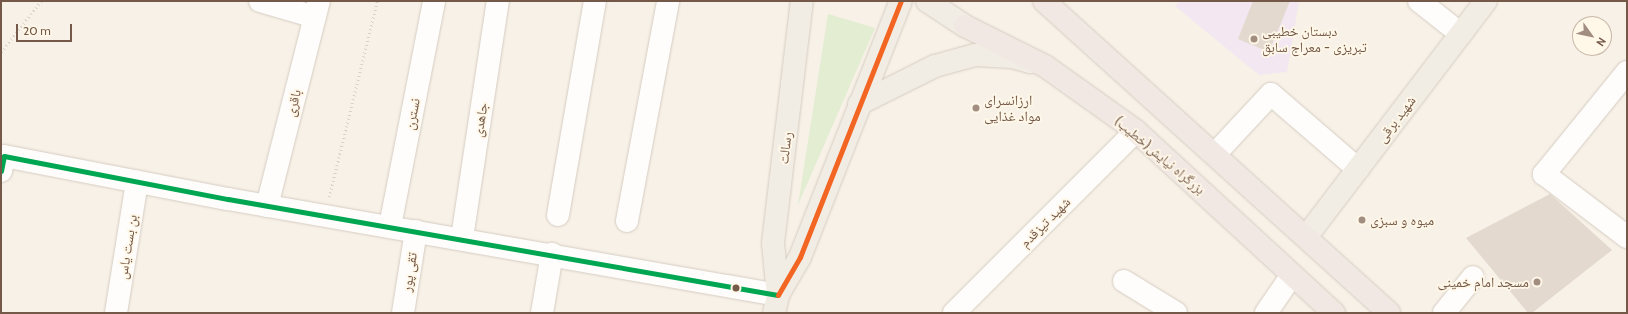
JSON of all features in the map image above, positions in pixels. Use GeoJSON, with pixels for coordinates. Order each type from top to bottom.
{"type":"FeatureCollection","features":[{"type":"Feature","properties":{"kind":"highway"},"geometry":{"type":"LineString","coordinates":[[1051,3],[1388,313]]}},
{"type":"Feature","properties":{"kind":"highway","name":"بزرگراه نیایش(خطیب)"},"geometry":{"type":"LineString","coordinates":[[965,26],[1045,66],[1136,132],[1334,313]]}},
{"type":"Feature","properties":{"kind":"main road","name":"رسالت"},"geometry":{"type":"LineString","coordinates":[[776,304],[773,243],[802,1]]}},
{"type":"Feature","properties":{"kind":"main road"},"geometry":{"type":"LineString","coordinates":[[776,304],[800,257],[858,104],[901,1]]}},
{"type":"Feature","properties":{"kind":"main road"},"geometry":{"type":"LineString","coordinates":[[927,1],[965,26]]}},
{"type":"Feature","properties":{"kind":"main road"},"geometry":{"type":"LineString","coordinates":[[956,1],[965,26]]}},
{"type":"Feature","properties":{"kind":"main road","name":"شهید برقی"},"geometry":{"type":"LineString","coordinates":[[1306,237],[1486,1]]}},
{"type":"Feature","properties":{"kind":"main road"},"geometry":{"type":"LineString","coordinates":[[858,104],[935,66],[975,55],[1012,57],[1045,66]]}},
{"type":"Feature","properties":{"kind":"street"},"geometry":{"type":"LineString","coordinates":[[260,1],[317,9]]}},
{"type":"Feature","properties":{"kind":"street","name":"نسترن"},"geometry":{"type":"LineString","coordinates":[[390,226],[434,1]]}},
{"type":"Feature","properties":{"kind":"street","name":"جاهدی"},"geometry":{"type":"LineString","coordinates":[[462,238],[498,1]]}},
{"type":"Feature","properties":{"kind":"street"},"geometry":{"type":"LineString","coordinates":[[558,215],[596,1]]}},
{"type":"Feature","properties":{"kind":"street"},"geometry":{"type":"LineString","coordinates":[[627,221],[668,1]]}},
{"type":"Feature","properties":{"kind":"street"},"geometry":{"type":"LineString","coordinates":[[1419,1],[1461,34]]}},
{"type":"Feature","properties":{"kind":"street","name":"باقری"},"geometry":{"type":"LineString","coordinates":[[267,206],[317,9]]}},
{"type":"Feature","properties":{"kind":"street"},"geometry":{"type":"LineString","coordinates":[[1627,72],[1544,174],[1627,237]]}},
{"type":"Feature","properties":{"kind":"street"},"geometry":{"type":"LineString","coordinates":[[1215,154],[1271,94],[1358,169]]}},
{"type":"Feature","properties":{"kind":"street","name":"شهید تیزقدم"},"geometry":{"type":"LineString","coordinates":[[954,313],[1136,132]]}},
{"type":"Feature","properties":{"kind":"street"},"geometry":{"type":"LineString","coordinates":[[1,171],[4,156],[267,206],[552,254],[776,304]]}},
{"type":"Feature","properties":{"kind":"street","name":"بن بست یاس"},"geometry":{"type":"LineString","coordinates":[[116,313],[137,182]]}},
{"type":"Feature","properties":{"kind":"street","name":"تقی پور"},"geometry":{"type":"LineString","coordinates":[[403,313],[416,231]]}},
{"type":"Feature","properties":{"kind":"street"},"geometry":{"type":"LineString","coordinates":[[542,313],[552,254]]}},
{"type":"Feature","properties":{"kind":"street"},"geometry":{"type":"LineString","coordinates":[[1266,313],[1292,275]]}},
{"type":"Feature","properties":{"kind":"street"},"geometry":{"type":"LineString","coordinates":[[1444,313],[1473,277]]}},
{"type":"Feature","properties":{"kind":"street"},"geometry":{"type":"LineString","coordinates":[[1124,281],[1176,313]]}},
{"type":"Feature","properties":{"kind":"path"},"geometry":{"type":"LineString","coordinates":[[1,52],[41,1]]}},
{"type":"Feature","properties":{"kind":"path"},"geometry":{"type":"LineString","coordinates":[[325,216],[377,1]]}},
{"type":"Feature","properties":{"kind":"shaded area","name":"دبستان خطیبی تبریزی - معراج سابق"},"geometry":{"type":"Polygon","coordinates":[[[1180,1],[1299,1],[1287,72],[1259,75],[1175,6],[1180,1]]]}},
{"type":"Feature","properties":{"kind":"green space"},"geometry":{"type":"Polygon","coordinates":[[[828,14],[875,28],[798,205],[828,14]]]}},
{"type":"Feature","properties":{"kind":"building"},"geometry":{"type":"Polygon","coordinates":[[[1253,1],[1290,1],[1269,52],[1238,39],[1253,1]]]}},
{"type":"Feature","properties":{"kind":"building","name":"مسجد امام خمینی"},"geometry":{"type":"Polygon","coordinates":[[[1550,194],[1612,250],[1532,313],[1528,313],[1466,238],[1550,194]]]}},
{"type":"Feature","properties":{"kind":"transit line"},"geometry":{"type":"LineString","coordinates":[[778,295],[800,257],[901,1]]}},
{"type":"Feature","properties":{"kind":"transit line"},"geometry":{"type":"LineString","coordinates":[[1,171],[4,156],[228,199],[778,295]]}},
{"type":"Feature","properties":{"kind":"place","name":"دبستان خطیبی تبریزی - معراج سابق"},"geometry":{"type":"Point","coordinates":[1254,39]}},
{"type":"Feature","properties":{"kind":"place","name":"ارزانسرای مواد غذایی"},"geometry":{"type":"Point","coordinates":[976,108]}},
{"type":"Feature","properties":{"kind":"place","name":"میوه و سبزی"},"geometry":{"type":"Point","coordinates":[1362,220]}},
{"type":"Feature","properties":{"kind":"place","name":"مسجد امام خمینی"},"geometry":{"type":"Point","coordinates":[1537,282]}}]}
